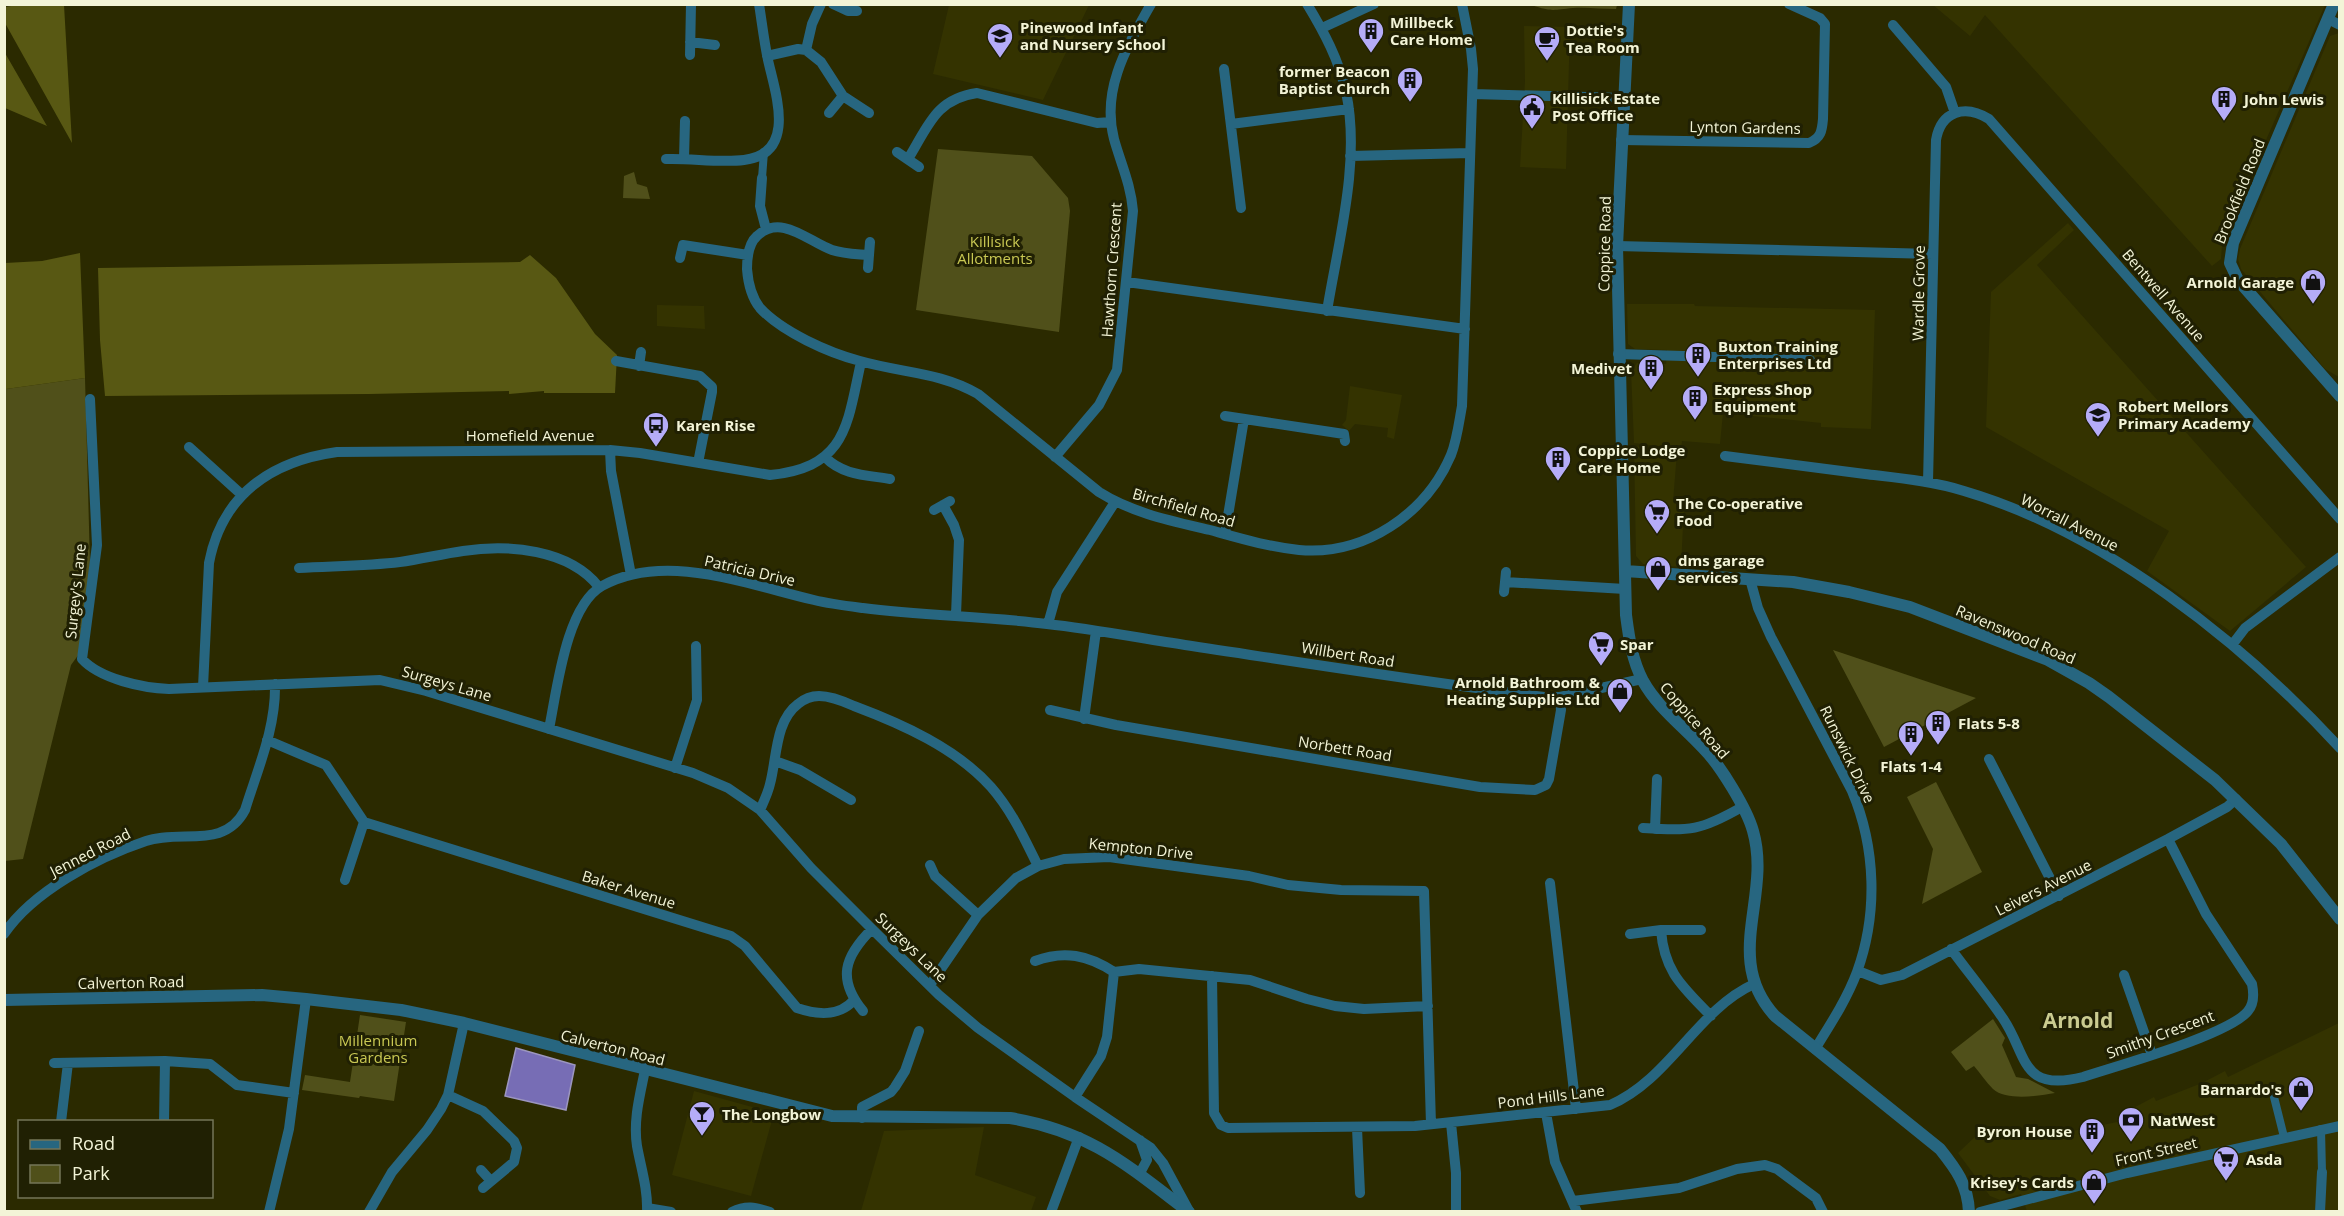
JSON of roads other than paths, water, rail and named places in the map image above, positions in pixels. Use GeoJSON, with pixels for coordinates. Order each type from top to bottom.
{"type":"FeatureCollection","features":[{"type":"Feature","properties":{"kind":"street"},"geometry":{"type":"LineString","coordinates":[[690,55],[691,4]]}},
{"type":"Feature","properties":{"kind":"street"},"geometry":{"type":"LineString","coordinates":[[666,159],[744,160],[764,152],[775,140],[780,122],[759,4]]}},
{"type":"Feature","properties":{"kind":"street"},"geometry":{"type":"LineString","coordinates":[[806,50],[812,24],[821,4]]}},
{"type":"Feature","properties":{"kind":"street"},"geometry":{"type":"LineString","coordinates":[[833,4],[848,11],[857,11]]}},
{"type":"Feature","properties":{"kind":"street","name":"Hawthorn Crescent"},"geometry":{"type":"LineString","coordinates":[[1055,457],[1099,405],[1113,378],[1120,352],[1133,212],[1132,197],[1114,137],[1110,102],[1119,65],[1151,4]]}},
{"type":"Feature","properties":{"kind":"street"},"geometry":{"type":"LineString","coordinates":[[1307,4],[1322,28],[1341,74],[1349,109],[1350,156],[1346,193],[1326,311]]}},
{"type":"Feature","properties":{"kind":"street"},"geometry":{"type":"LineString","coordinates":[[1322,28],[1374,4]]}},
{"type":"Feature","properties":{"kind":"street","name":"Birchfield Road"},"geometry":{"type":"LineString","coordinates":[[748,255],[749,286],[759,307],[782,326],[819,346],[861,362],[944,378],[960,384],[978,394],[1099,492],[1115,502],[1151,515],[1300,550],[1332,549],[1362,541],[1378,534],[1418,506],[1434,485],[1451,454],[1462,406],[1473,94],[1471,49],[1462,4]]}},
{"type":"Feature","properties":{"kind":"street","name":"Coppice Road"},"geometry":{"type":"LineString","coordinates":[[1629,4],[1617,246],[1625,589],[1629,641],[1642,679],[1658,703],[1713,758],[1753,829],[1758,867],[1749,951],[1750,968],[1759,996],[1775,1016],[1940,1149],[1961,1177],[1969,1198],[1969,1212]]}},
{"type":"Feature","properties":{"kind":"street","name":"Lynton Gardens"},"geometry":{"type":"LineString","coordinates":[[1621,140],[1809,143],[1815,141],[1822,131],[1825,24],[1820,18],[1790,4]]}},
{"type":"Feature","properties":{"kind":"street","name":"Brookfield Road"},"geometry":{"type":"LineString","coordinates":[[2334,4],[2256,185],[2230,256],[2232,269],[2238,280],[2340,396]]}},
{"type":"Feature","properties":{"kind":"street"},"geometry":{"type":"LineString","coordinates":[[2328,19],[2340,25]]}},
{"type":"Feature","properties":{"kind":"street"},"geometry":{"type":"LineString","coordinates":[[1893,26],[1946,87],[1955,113]]}},
{"type":"Feature","properties":{"kind":"street"},"geometry":{"type":"LineString","coordinates":[[690,42],[716,45]]}},
{"type":"Feature","properties":{"kind":"street"},"geometry":{"type":"LineString","coordinates":[[767,56],[798,49],[806,50],[821,62],[843,96],[869,113]]}},
{"type":"Feature","properties":{"kind":"street"},"geometry":{"type":"LineString","coordinates":[[1224,69],[1241,208]]}},
{"type":"Feature","properties":{"kind":"street"},"geometry":{"type":"LineString","coordinates":[[908,159],[938,110],[954,98],[966,94],[977,93],[1096,123],[1111,122]]}},
{"type":"Feature","properties":{"kind":"street"},"geometry":{"type":"LineString","coordinates":[[1473,94],[1623,98]]}},
{"type":"Feature","properties":{"kind":"street"},"geometry":{"type":"LineString","coordinates":[[829,113],[843,96]]}},
{"type":"Feature","properties":{"kind":"street"},"geometry":{"type":"LineString","coordinates":[[1231,124],[1349,109]]}},
{"type":"Feature","properties":{"kind":"street","name":"Bentwell Avenue"},"geometry":{"type":"LineString","coordinates":[[1955,113],[1966,110],[1975,111],[1989,119],[2340,519]]}},
{"type":"Feature","properties":{"kind":"street","name":"Wardle Grove"},"geometry":{"type":"LineString","coordinates":[[1928,482],[1936,141],[1939,127],[1944,120],[1955,113]]}},
{"type":"Feature","properties":{"kind":"street"},"geometry":{"type":"LineString","coordinates":[[684,159],[685,121]]}},
{"type":"Feature","properties":{"kind":"street"},"geometry":{"type":"LineString","coordinates":[[764,152],[760,206],[766,229]]}},
{"type":"Feature","properties":{"kind":"street"},"geometry":{"type":"LineString","coordinates":[[897,152],[919,167]]}},
{"type":"Feature","properties":{"kind":"street"},"geometry":{"type":"LineString","coordinates":[[1350,156],[1470,153]]}},
{"type":"Feature","properties":{"kind":"street"},"geometry":{"type":"LineString","coordinates":[[680,258],[677,244],[748,255],[752,242],[766,229],[781,227],[801,234],[832,250],[868,255]]}},
{"type":"Feature","properties":{"kind":"street"},"geometry":{"type":"LineString","coordinates":[[867,268],[870,242]]}},
{"type":"Feature","properties":{"kind":"street"},"geometry":{"type":"LineString","coordinates":[[1617,246],[1933,254]]}},
{"type":"Feature","properties":{"kind":"street"},"geometry":{"type":"LineString","coordinates":[[1127,282],[1465,329]]}},
{"type":"Feature","properties":{"kind":"street"},"geometry":{"type":"LineString","coordinates":[[639,366],[641,352]]}},
{"type":"Feature","properties":{"kind":"street"},"geometry":{"type":"LineString","coordinates":[[1618,354],[1810,360]]}},
{"type":"Feature","properties":{"kind":"street"},"geometry":{"type":"LineString","coordinates":[[616,361],[700,376],[712,387],[698,463]]}},
{"type":"Feature","properties":{"kind":"street","name":"Homefield Avenue"},"geometry":{"type":"LineString","coordinates":[[203,687],[211,554],[220,529],[242,495],[262,476],[280,467],[297,460],[337,452],[610,450],[770,475],[801,468],[825,457],[838,443],[849,422],[861,362]]}},
{"type":"Feature","properties":{"kind":"street","name":"Surgey's Lane"},"geometry":{"type":"LineString","coordinates":[[90,399],[97,545],[82,659],[89,667],[99,672],[151,688],[203,687]]}},
{"type":"Feature","properties":{"kind":"street"},"geometry":{"type":"LineString","coordinates":[[1225,416],[1344,434],[1345,441]]}},
{"type":"Feature","properties":{"kind":"street"},"geometry":{"type":"LineString","coordinates":[[1226,534],[1244,419]]}},
{"type":"Feature","properties":{"kind":"street"},"geometry":{"type":"LineString","coordinates":[[196,448],[242,495]]}},
{"type":"Feature","properties":{"kind":"street"},"geometry":{"type":"LineString","coordinates":[[610,450],[611,471],[631,575]]}},
{"type":"Feature","properties":{"kind":"street","name":"Worrall Avenue"},"geometry":{"type":"LineString","coordinates":[[1725,456],[1928,482],[1965,491],[2043,522],[2135,572],[2232,645],[2273,681],[2340,748]]}},
{"type":"Feature","properties":{"kind":"street"},"geometry":{"type":"LineString","coordinates":[[825,457],[848,472],[890,479]]}},
{"type":"Feature","properties":{"kind":"street"},"geometry":{"type":"LineString","coordinates":[[1048,624],[1057,592],[1115,502]]}},
{"type":"Feature","properties":{"kind":"street"},"geometry":{"type":"LineString","coordinates":[[942,506],[954,525],[959,540],[956,615]]}},
{"type":"Feature","properties":{"kind":"street"},"geometry":{"type":"LineString","coordinates":[[299,568],[337,572],[464,550],[501,548],[554,557],[581,571],[599,587]]}},
{"type":"Feature","properties":{"kind":"street"},"geometry":{"type":"LineString","coordinates":[[2232,645],[2246,628],[2340,557]]}},
{"type":"Feature","properties":{"kind":"street","name":"Ravenswood Road"},"geometry":{"type":"LineString","coordinates":[[1625,571],[1793,582],[1891,602],[1971,629],[2048,660],[2089,683],[2215,780],[2281,844],[2340,919]]}},
{"type":"Feature","properties":{"kind":"street","name":"Patricia Drive"},"geometry":{"type":"LineString","coordinates":[[549,729],[573,624],[584,602],[599,587],[631,575],[668,572],[698,573],[723,576],[817,601],[906,614],[956,615],[1048,624]]}},
{"type":"Feature","properties":{"kind":"street","name":"Runswick Drive"},"geometry":{"type":"LineString","coordinates":[[1750,579],[1758,608],[1771,637],[1848,783],[1862,818],[1870,858],[1872,884],[1866,943],[1858,971],[1843,1002],[1815,1049]]}},
{"type":"Feature","properties":{"kind":"street"},"geometry":{"type":"LineString","coordinates":[[1505,582],[1625,589]]}},
{"type":"Feature","properties":{"kind":"street","name":"Willbert Road"},"geometry":{"type":"LineString","coordinates":[[1048,624],[1455,686],[1544,697],[1560,697],[1642,679]]}},
{"type":"Feature","properties":{"kind":"street"},"geometry":{"type":"LineString","coordinates":[[1084,719],[1096,631]]}},
{"type":"Feature","properties":{"kind":"street"},"geometry":{"type":"LineString","coordinates":[[675,768],[697,700],[696,646]]}},
{"type":"Feature","properties":{"kind":"street","name":"Surgeys Lane"},"geometry":{"type":"LineString","coordinates":[[203,687],[380,680],[426,691],[675,768],[728,788],[760,810],[811,868],[930,985],[1003,1047],[1139,1140]]}},
{"type":"Feature","properties":{"kind":"street","name":"Jenned Road"},"geometry":{"type":"LineString","coordinates":[[4,934],[22,912],[36,900],[120,850],[163,837],[208,836],[221,834],[232,828],[240,820],[245,810],[274,717],[275,684]]}},
{"type":"Feature","properties":{"kind":"street"},"geometry":{"type":"LineString","coordinates":[[760,810],[770,786],[783,721],[790,710],[809,697],[830,697],[883,716],[928,740],[978,775],[1000,799],[1017,823],[1038,866]]}},
{"type":"Feature","properties":{"kind":"street","name":"Norbett Road"},"geometry":{"type":"LineString","coordinates":[[1050,710],[1084,719],[1480,787],[1535,790],[1546,785],[1549,779],[1561,710],[1560,697]]}},
{"type":"Feature","properties":{"kind":"street"},"geometry":{"type":"LineString","coordinates":[[267,740],[326,765],[364,822],[345,880]]}},
{"type":"Feature","properties":{"kind":"street"},"geometry":{"type":"LineString","coordinates":[[1989,759],[2059,896]]}},
{"type":"Feature","properties":{"kind":"street"},"geometry":{"type":"LineString","coordinates":[[775,761],[800,770],[851,800]]}},
{"type":"Feature","properties":{"kind":"street"},"geometry":{"type":"LineString","coordinates":[[1653,786],[1655,829]]}},
{"type":"Feature","properties":{"kind":"street","name":"Leivers Avenue"},"geometry":{"type":"LineString","coordinates":[[1858,971],[1881,980],[1893,978],[2059,896],[2168,839],[2226,807],[2236,799]]}},
{"type":"Feature","properties":{"kind":"street"},"geometry":{"type":"LineString","coordinates":[[1643,828],[1686,830],[1700,828],[1742,807]]}},
{"type":"Feature","properties":{"kind":"street","name":"Baker Avenue"},"geometry":{"type":"LineString","coordinates":[[364,822],[731,936],[745,946],[798,1008],[828,1014],[836,1013],[854,1000]]}},
{"type":"Feature","properties":{"kind":"street","name":"Smithy Crescent"},"geometry":{"type":"LineString","coordinates":[[1952,949],[2003,1018],[2023,1060],[2031,1071],[2049,1080],[2067,1081],[2152,1055],[2199,1038],[2238,1019],[2249,1011],[2254,997],[2250,977],[2206,914],[2168,839]]}},
{"type":"Feature","properties":{"kind":"street","name":"Kempton Drive"},"geometry":{"type":"LineString","coordinates":[[930,985],[978,915],[1016,878],[1038,866],[1079,856],[1109,857],[1249,876],[1288,885],[1341,890],[1424,891],[1428,1006]]}},
{"type":"Feature","properties":{"kind":"street"},"geometry":{"type":"LineString","coordinates":[[930,865],[935,876],[978,915]]}},
{"type":"Feature","properties":{"kind":"street"},"geometry":{"type":"LineString","coordinates":[[1550,883],[1576,1109]]}},
{"type":"Feature","properties":{"kind":"street"},"geometry":{"type":"LineString","coordinates":[[863,1011],[854,1000],[845,972],[859,942],[872,929]]}},
{"type":"Feature","properties":{"kind":"street"},"geometry":{"type":"LineString","coordinates":[[1630,934],[1661,930],[1701,930]]}},
{"type":"Feature","properties":{"kind":"street"},"geometry":{"type":"LineString","coordinates":[[1661,930],[1662,948],[1668,966],[1676,979],[1711,1016]]}},
{"type":"Feature","properties":{"kind":"street"},"geometry":{"type":"LineString","coordinates":[[1035,961],[1060,954],[1085,957],[1114,972],[1139,969],[1250,980],[1335,1006],[1364,1009],[1428,1006],[1431,1124]]}},
{"type":"Feature","properties":{"kind":"street"},"geometry":{"type":"LineString","coordinates":[[1075,1097],[1101,1056],[1107,1037],[1114,972]]}},
{"type":"Feature","properties":{"kind":"street"},"geometry":{"type":"LineString","coordinates":[[2124,975],[2152,1055]]}},
{"type":"Feature","properties":{"kind":"street","name":"Pond Hills Lane"},"geometry":{"type":"LineString","coordinates":[[1212,976],[1214,1113],[1221,1125],[1228,1128],[1356,1128],[1451,1123],[1610,1105],[1642,1085],[1732,997],[1754,984]]}},
{"type":"Feature","properties":{"kind":"street","name":"Calverton Road"},"geometry":{"type":"LineString","coordinates":[[4,1000],[251,995],[401,1010],[464,1023],[832,1116],[1010,1118],[1055,1127],[1108,1151],[1189,1212]]}},
{"type":"Feature","properties":{"kind":"street"},"geometry":{"type":"LineString","coordinates":[[269,1212],[289,1129],[306,999]]}},
{"type":"Feature","properties":{"kind":"street"},"geometry":{"type":"LineString","coordinates":[[369,1212],[392,1172],[427,1130],[447,1095],[464,1023]]}},
{"type":"Feature","properties":{"kind":"street"},"geometry":{"type":"LineString","coordinates":[[862,1118],[862,1107],[891,1092],[902,1076],[919,1031]]}},
{"type":"Feature","properties":{"kind":"street"},"geometry":{"type":"LineString","coordinates":[[54,1063],[165,1061],[210,1064],[237,1085],[294,1093]]}},
{"type":"Feature","properties":{"kind":"street"},"geometry":{"type":"LineString","coordinates":[[165,1061],[165,1120]]}},
{"type":"Feature","properties":{"kind":"street"},"geometry":{"type":"LineString","coordinates":[[61,1120],[68,1063]]}},
{"type":"Feature","properties":{"kind":"street"},"geometry":{"type":"LineString","coordinates":[[645,1070],[636,1117],[636,1132],[647,1210],[671,1212]]}},
{"type":"Feature","properties":{"kind":"street"},"geometry":{"type":"LineString","coordinates":[[2272,1089],[2284,1137]]}},
{"type":"Feature","properties":{"kind":"street"},"geometry":{"type":"LineString","coordinates":[[447,1095],[483,1111],[514,1141],[517,1148],[514,1162],[487,1185],[481,1170]]}},
{"type":"Feature","properties":{"kind":"street"},"geometry":{"type":"LineString","coordinates":[[1546,1113],[1555,1162],[1578,1212]]}},
{"type":"Feature","properties":{"kind":"street"},"geometry":{"type":"LineString","coordinates":[[1451,1123],[1456,1173],[1456,1212]]}},
{"type":"Feature","properties":{"kind":"street","name":"Front Street"},"geometry":{"type":"LineString","coordinates":[[1980,1212],[2108,1178],[2340,1126]]}},
{"type":"Feature","properties":{"kind":"street"},"geometry":{"type":"LineString","coordinates":[[1356,1128],[1360,1193]]}},
{"type":"Feature","properties":{"kind":"street"},"geometry":{"type":"LineString","coordinates":[[2320,1129],[2322,1172],[2320,1212]]}},
{"type":"Feature","properties":{"kind":"street"},"geometry":{"type":"LineString","coordinates":[[1051,1212],[1079,1137]]}},
{"type":"Feature","properties":{"kind":"street"},"geometry":{"type":"LineString","coordinates":[[1139,1140],[1151,1148],[1163,1163],[1189,1212]]}},
{"type":"Feature","properties":{"kind":"street"},"geometry":{"type":"LineString","coordinates":[[1139,1140],[1147,1160],[1140,1173]]}},
{"type":"Feature","properties":{"kind":"street"},"geometry":{"type":"LineString","coordinates":[[1152,1183],[1163,1163]]}},
{"type":"Feature","properties":{"kind":"street"},"geometry":{"type":"LineString","coordinates":[[1573,1201],[1679,1188],[1737,1169],[1765,1165],[1776,1168],[1816,1198],[1823,1212]]}},
{"type":"Feature","properties":{"kind":"street"},"geometry":{"type":"LineString","coordinates":[[732,1212],[742,1207],[752,1206],[770,1212]]}},
{"type":"Feature","properties":{"kind":"place","name":"Millbeck Care Home"},"geometry":{"type":"Point","coordinates":[1371,54]}},
{"type":"Feature","properties":{"kind":"place","name":"Pinewood Infant and Nursery School"},"geometry":{"type":"Point","coordinates":[1000,59]}},
{"type":"Feature","properties":{"kind":"place","name":"Dottie's Tea Room"},"geometry":{"type":"Point","coordinates":[1547,62]}},
{"type":"Feature","properties":{"kind":"place","name":"former Beacon Baptist Church"},"geometry":{"type":"Point","coordinates":[1410,103]}},
{"type":"Feature","properties":{"kind":"place","name":"John Lewis"},"geometry":{"type":"Point","coordinates":[2224,122]}},
{"type":"Feature","properties":{"kind":"place","name":"Killisick Estate Post Office"},"geometry":{"type":"Point","coordinates":[1532,130]}},
{"type":"Feature","properties":{"kind":"place","name":"Arnold Garage"},"geometry":{"type":"Point","coordinates":[2313,305]}},
{"type":"Feature","properties":{"kind":"place","name":"Buxton Training Enterprises Ltd"},"geometry":{"type":"Point","coordinates":[1698,378]}},
{"type":"Feature","properties":{"kind":"place","name":"Medivet"},"geometry":{"type":"Point","coordinates":[1651,391]}},
{"type":"Feature","properties":{"kind":"place","name":"Express Shop Equipment"},"geometry":{"type":"Point","coordinates":[1695,421]}},
{"type":"Feature","properties":{"kind":"place","name":"Robert Mellors Primary Academy"},"geometry":{"type":"Point","coordinates":[2098,438]}},
{"type":"Feature","properties":{"kind":"place","name":"Karen Rise"},"geometry":{"type":"Point","coordinates":[656,448]}},
{"type":"Feature","properties":{"kind":"place","name":"Coppice Lodge Care Home"},"geometry":{"type":"Point","coordinates":[1558,482]}},
{"type":"Feature","properties":{"kind":"place","name":"The Co-operative Food"},"geometry":{"type":"Point","coordinates":[1657,535]}},
{"type":"Feature","properties":{"kind":"place","name":"dms garage services"},"geometry":{"type":"Point","coordinates":[1658,592]}},
{"type":"Feature","properties":{"kind":"place","name":"Spar"},"geometry":{"type":"Point","coordinates":[1601,667]}},
{"type":"Feature","properties":{"kind":"place","name":"Arnold Bathroom & Heating Supplies Ltd"},"geometry":{"type":"Point","coordinates":[1620,714]}},
{"type":"Feature","properties":{"kind":"place","name":"Flats 5-8"},"geometry":{"type":"Point","coordinates":[1938,746]}},
{"type":"Feature","properties":{"kind":"place","name":"Flats 1-4"},"geometry":{"type":"Point","coordinates":[1911,757]}},
{"type":"Feature","properties":{"kind":"place","name":"Barnardo's"},"geometry":{"type":"Point","coordinates":[2301,1112]}},
{"type":"Feature","properties":{"kind":"place","name":"The Longbow"},"geometry":{"type":"Point","coordinates":[702,1137]}},
{"type":"Feature","properties":{"kind":"place","name":"NatWest"},"geometry":{"type":"Point","coordinates":[2131,1143]}},
{"type":"Feature","properties":{"kind":"place","name":"Byron House"},"geometry":{"type":"Point","coordinates":[2092,1154]}},
{"type":"Feature","properties":{"kind":"place","name":"Asda"},"geometry":{"type":"Point","coordinates":[2226,1182]}},
{"type":"Feature","properties":{"kind":"place","name":"Krisey's Cards"},"geometry":{"type":"Point","coordinates":[2094,1205]}},
{"type":"Feature","properties":{"kind":"district","name":"Arnold"},"geometry":{"type":"Point","coordinates":[2078,1020]}},
{"type":"Feature","properties":{"kind":"park label","name":"Killisick Allotments"},"geometry":{"type":"Point","coordinates":[995,250]}},
{"type":"Feature","properties":{"kind":"park label","name":"Millennium Gardens"},"geometry":{"type":"Point","coordinates":[378,1048]}}]}
